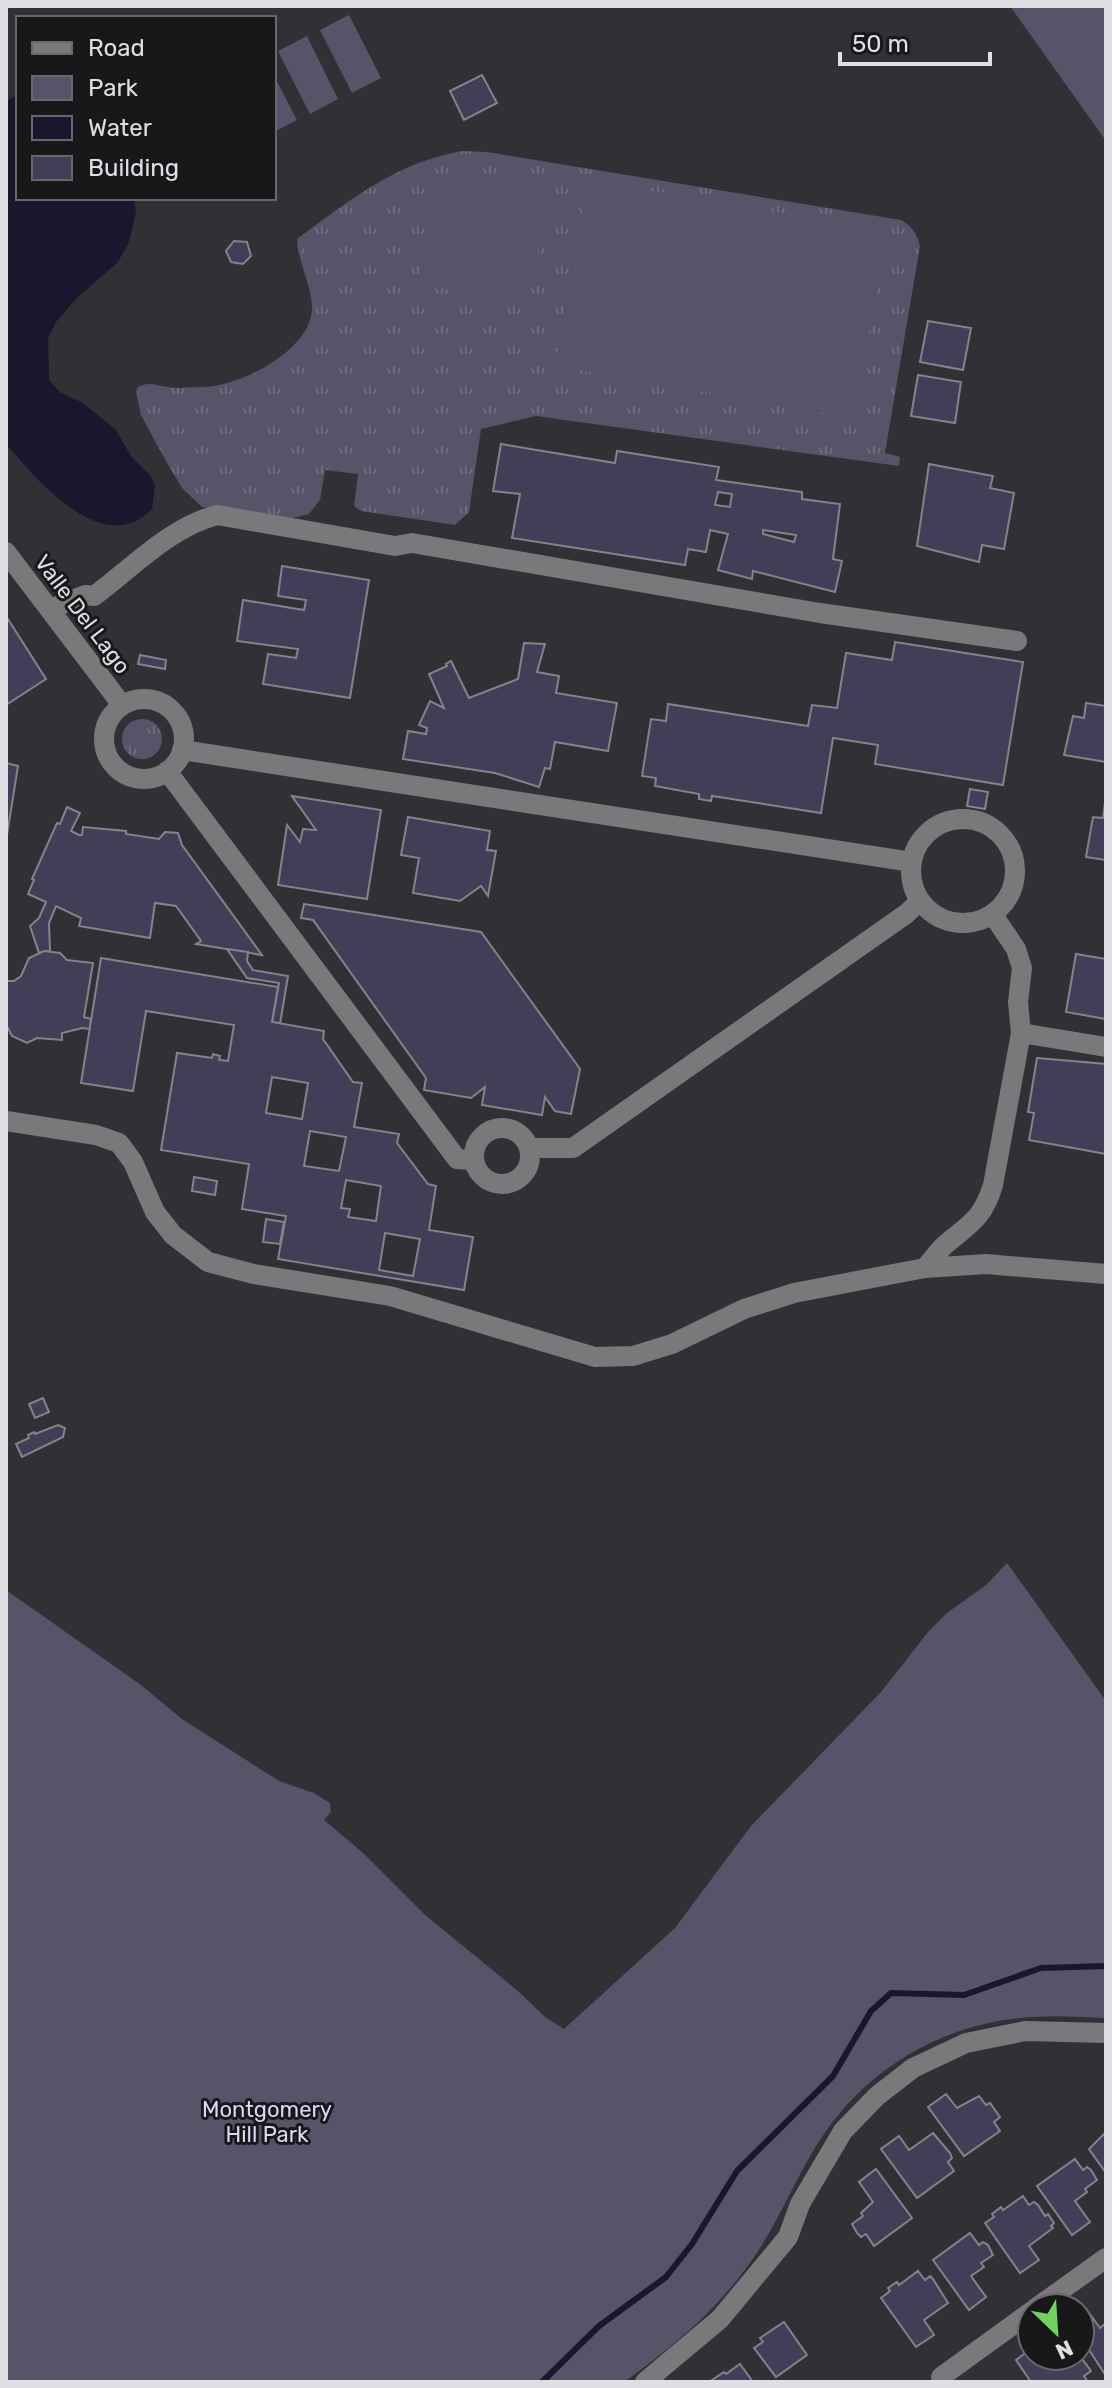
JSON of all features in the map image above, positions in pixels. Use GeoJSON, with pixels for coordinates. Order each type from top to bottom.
{"type":"FeatureCollection","features":[{"type":"Feature","properties":{"kind":"street"},"geometry":{"type":"LineString","coordinates":[[50,609],[85,595],[94,596],[177,532],[217,515],[395,546],[412,543],[820,613],[1017,641]]}},
{"type":"Feature","properties":{"kind":"street","name":"Valle Del Lago"},"geometry":{"type":"LineString","coordinates":[[6,552],[122,705]]}},
{"type":"Feature","properties":{"kind":"street"},"geometry":{"type":"LineString","coordinates":[[148,699],[162,703],[173,711],[181,723],[184,736],[182,750],[176,762],[156,777],[131,777],[119,770],[105,750],[106,725],[122,705],[134,700],[148,699]]}},
{"type":"Feature","properties":{"kind":"street"},"geometry":{"type":"LineString","coordinates":[[182,750],[912,862]]}},
{"type":"Feature","properties":{"kind":"street"},"geometry":{"type":"LineString","coordinates":[[167,771],[457,1159],[474,1160]]}},
{"type":"Feature","properties":{"kind":"street"},"geometry":{"type":"LineString","coordinates":[[966,818],[984,823],[1000,833],[1011,848],[1016,866],[1014,885],[1006,902],[993,915],[978,921],[946,921],[920,901],[912,882],[912,862],[918,844],[931,830],[947,821],[966,818]]}},
{"type":"Feature","properties":{"kind":"street"},"geometry":{"type":"LineString","coordinates":[[530,1148],[573,1148],[906,914],[920,901]]}},
{"type":"Feature","properties":{"kind":"street"},"geometry":{"type":"LineString","coordinates":[[925,1268],[946,1245],[971,1227],[987,1206],[1021,1033],[1018,1002],[1022,968],[1016,949],[993,915]]}},
{"type":"Feature","properties":{"kind":"street"},"geometry":{"type":"LineString","coordinates":[[1021,1033],[1106,1047]]}},
{"type":"Feature","properties":{"kind":"street"},"geometry":{"type":"LineString","coordinates":[[6,1121],[96,1135],[119,1143],[133,1162],[155,1212],[173,1235],[208,1262],[254,1274],[390,1296],[595,1357],[633,1356],[672,1344],[744,1309],[794,1293],[925,1268],[986,1264],[1106,1274]]}},
{"type":"Feature","properties":{"kind":"street"},"geometry":{"type":"LineString","coordinates":[[501,1128],[519,1133],[530,1148],[529,1166],[525,1174],[509,1184],[500,1185],[483,1177],[474,1160],[478,1142],[484,1135],[501,1128]]}},
{"type":"Feature","properties":{"kind":"street"},"geometry":{"type":"LineString","coordinates":[[645,2382],[720,2319],[788,2237],[800,2204],[843,2131],[877,2096],[913,2068],[966,2043],[1025,2031],[1106,2033]]}},
{"type":"Feature","properties":{"kind":"street"},"geometry":{"type":"LineString","coordinates":[[1059,2292],[1106,2258]]}},
{"type":"Feature","properties":{"kind":"street"},"geometry":{"type":"LineString","coordinates":[[941,2377],[1016,2323]]}},
{"type":"Feature","properties":{"kind":"green space"},"geometry":{"type":"Polygon","coordinates":[[[1010,6],[1106,6],[1106,141],[1010,6]]]}},
{"type":"Feature","properties":{"kind":"green space"},"geometry":{"type":"Polygon","coordinates":[[[349,15],[381,78],[352,93],[320,30],[349,15]]]}},
{"type":"Feature","properties":{"kind":"green space"},"geometry":{"type":"Polygon","coordinates":[[[307,36],[338,99],[310,114],[278,51],[307,36]]]}},
{"type":"Feature","properties":{"kind":"green space"},"geometry":{"type":"Polygon","coordinates":[[[276,80],[297,120],[276,131],[276,80]]]}},
{"type":"Feature","properties":{"kind":"green space"},"geometry":{"type":"Polygon","coordinates":[[[462,151],[487,152],[901,220],[914,231],[920,246],[885,453],[900,457],[899,466],[536,416],[481,429],[469,512],[455,525],[361,511],[354,506],[358,474],[325,470],[320,500],[309,514],[292,518],[202,507],[182,488],[141,415],[136,392],[138,387],[149,384],[175,388],[215,386],[252,374],[270,364],[300,338],[309,322],[311,298],[297,239],[355,197],[394,174],[415,164],[462,151]]]}},
{"type":"Feature","properties":{"kind":"green space"},"geometry":{"type":"Polygon","coordinates":[[[458,174],[549,190],[537,259],[496,298],[417,284],[434,190],[458,174]]]}},
{"type":"Feature","properties":{"kind":"green space"},"geometry":{"type":"Polygon","coordinates":[[[588,180],[887,231],[854,418],[555,366],[588,180]]]}},
{"type":"Feature","properties":{"kind":"green space"},"geometry":{"type":"Polygon","coordinates":[[[142,719],[156,725],[162,739],[156,753],[142,759],[128,753],[122,739],[128,725],[142,719]]]}},
{"type":"Feature","properties":{"kind":"green space","name":"Montgomery Hill Park"},"geometry":{"type":"Polygon","coordinates":[[[1007,1563],[1106,1701],[1106,2018],[1060,2016],[1001,2020],[940,2038],[885,2070],[839,2114],[820,2140],[756,2255],[731,2287],[688,2331],[624,2382],[6,2382],[6,1590],[141,1685],[182,1719],[279,1781],[314,1793],[330,1803],[331,1812],[324,1820],[363,1853],[424,1914],[545,2017],[564,2029],[675,1928],[751,1826],[881,1692],[928,1632],[947,1613],[986,1585],[1007,1563]]]}},
{"type":"Feature","properties":{"kind":"water"},"geometry":{"type":"Polygon","coordinates":[[[16,96],[16,200],[134,200],[136,212],[132,230],[118,262],[77,298],[56,322],[48,338],[49,380],[60,392],[83,403],[116,430],[131,456],[150,475],[155,486],[152,509],[133,522],[113,525],[92,520],[72,509],[52,493],[6,444],[6,101],[16,96]]]}},
{"type":"Feature","properties":{"kind":"building"},"geometry":{"type":"Polygon","coordinates":[[[482,75],[497,103],[464,120],[450,91],[482,75]]]}},
{"type":"Feature","properties":{"kind":"building"},"geometry":{"type":"Polygon","coordinates":[[[234,241],[247,242],[251,256],[243,264],[231,262],[226,251],[234,241]]]}},
{"type":"Feature","properties":{"kind":"building"},"geometry":{"type":"Polygon","coordinates":[[[928,321],[971,328],[963,370],[920,362],[928,321]]]}},
{"type":"Feature","properties":{"kind":"building"},"geometry":{"type":"Polygon","coordinates":[[[918,375],[961,382],[955,423],[911,416],[918,375]]]}},
{"type":"Feature","properties":{"kind":"building"},"geometry":{"type":"Polygon","coordinates":[[[501,444],[615,463],[617,451],[719,467],[716,480],[802,492],[802,499],[840,504],[833,559],[842,561],[835,592],[753,571],[752,579],[718,570],[728,534],[710,530],[706,552],[688,549],[685,565],[512,538],[520,494],[493,491],[501,444]],[[718,492],[715,505],[730,507],[732,494],[718,492]],[[763,530],[763,534],[794,542],[796,535],[763,530]]]}},
{"type":"Feature","properties":{"kind":"building"},"geometry":{"type":"Polygon","coordinates":[[[929,464],[993,476],[990,488],[1014,493],[1004,549],[982,545],[979,562],[917,546],[929,464]]]}},
{"type":"Feature","properties":{"kind":"building"},"geometry":{"type":"Polygon","coordinates":[[[282,566],[369,580],[350,698],[263,684],[268,654],[296,658],[298,649],[237,641],[243,600],[304,610],[306,600],[278,596],[282,566]]]}},
{"type":"Feature","properties":{"kind":"building"},"geometry":{"type":"Polygon","coordinates":[[[6,616],[46,679],[6,705],[6,616]]]}},
{"type":"Feature","properties":{"kind":"building"},"geometry":{"type":"Polygon","coordinates":[[[895,642],[1023,662],[1003,785],[875,764],[878,745],[833,738],[821,813],[712,796],[711,801],[699,799],[699,794],[655,786],[656,778],[642,776],[651,719],[666,721],[668,704],[808,726],[812,705],[837,708],[846,653],[892,660],[895,642]]]}},
{"type":"Feature","properties":{"kind":"building"},"geometry":{"type":"Polygon","coordinates":[[[524,643],[545,644],[537,672],[559,676],[556,693],[617,703],[608,751],[555,742],[550,769],[545,768],[539,787],[495,773],[403,759],[408,731],[426,734],[427,728],[419,725],[430,701],[444,708],[429,674],[451,661],[469,698],[518,679],[524,643]]]}},
{"type":"Feature","properties":{"kind":"building"},"geometry":{"type":"Polygon","coordinates":[[[140,655],[166,660],[165,669],[138,664],[140,655]]]}},
{"type":"Feature","properties":{"kind":"building"},"geometry":{"type":"Polygon","coordinates":[[[1086,703],[1106,706],[1106,762],[1064,755],[1073,716],[1084,718],[1086,703]]]}},
{"type":"Feature","properties":{"kind":"building"},"geometry":{"type":"Polygon","coordinates":[[[6,763],[18,766],[6,841],[6,763]]]}},
{"type":"Feature","properties":{"kind":"building"},"geometry":{"type":"Polygon","coordinates":[[[970,789],[988,792],[985,809],[967,806],[970,789]]]}},
{"type":"Feature","properties":{"kind":"building"},"geometry":{"type":"Polygon","coordinates":[[[292,796],[381,810],[367,899],[278,885],[287,825],[300,842],[303,829],[316,830],[292,796]]]}},
{"type":"Feature","properties":{"kind":"building"},"geometry":{"type":"Polygon","coordinates":[[[1105,803],[1106,858],[1086,857],[1093,817],[1103,818],[1105,803]]]}},
{"type":"Feature","properties":{"kind":"building"},"geometry":{"type":"Polygon","coordinates":[[[67,807],[80,813],[71,831],[79,835],[82,835],[83,827],[126,831],[126,834],[159,839],[165,832],[178,833],[182,845],[262,955],[196,944],[201,941],[176,906],[155,903],[150,938],[79,926],[81,918],[56,906],[49,923],[50,951],[39,953],[30,926],[39,918],[46,902],[28,894],[57,823],[60,824],[67,807]]]}},
{"type":"Feature","properties":{"kind":"building"},"geometry":{"type":"Polygon","coordinates":[[[408,817],[490,831],[487,850],[496,851],[488,896],[481,886],[460,901],[413,893],[419,858],[401,855],[408,817]]]}},
{"type":"Feature","properties":{"kind":"building"},"geometry":{"type":"Polygon","coordinates":[[[304,904],[481,932],[580,1069],[571,1114],[555,1111],[545,1097],[542,1115],[482,1105],[485,1087],[471,1098],[424,1090],[426,1078],[313,920],[301,918],[304,904]]]}},
{"type":"Feature","properties":{"kind":"building"},"geometry":{"type":"Polygon","coordinates":[[[227,949],[248,952],[247,961],[253,970],[288,976],[280,1024],[272,1022],[279,983],[247,978],[227,949]]]}},
{"type":"Feature","properties":{"kind":"building"},"geometry":{"type":"Polygon","coordinates":[[[44,951],[60,953],[67,960],[93,963],[84,1017],[91,1019],[90,1029],[62,1033],[62,1040],[37,1038],[27,1043],[12,1036],[6,1024],[6,981],[14,981],[21,976],[29,958],[44,951]]]}},
{"type":"Feature","properties":{"kind":"building"},"geometry":{"type":"Polygon","coordinates":[[[1076,954],[1106,959],[1106,1019],[1066,1012],[1076,954]]]}},
{"type":"Feature","properties":{"kind":"building"},"geometry":{"type":"Polygon","coordinates":[[[101,958],[278,987],[272,1022],[324,1031],[323,1039],[353,1082],[362,1083],[354,1127],[399,1134],[397,1143],[428,1184],[436,1186],[429,1230],[473,1237],[464,1290],[278,1259],[286,1216],[242,1209],[249,1164],[161,1150],[177,1053],[212,1058],[213,1054],[220,1056],[219,1060],[228,1061],[234,1025],[146,1011],[133,1091],[81,1083],[101,958]],[[272,1077],[266,1113],[302,1119],[308,1083],[272,1077]],[[310,1131],[304,1166],[339,1171],[346,1137],[310,1131]],[[346,1180],[341,1208],[350,1209],[348,1217],[376,1221],[381,1186],[346,1180]],[[385,1233],[379,1270],[413,1276],[420,1239],[385,1233]]]}},
{"type":"Feature","properties":{"kind":"building"},"geometry":{"type":"Polygon","coordinates":[[[1037,1058],[1106,1064],[1106,1154],[1029,1140],[1034,1113],[1028,1112],[1037,1058]]]}},
{"type":"Feature","properties":{"kind":"building"},"geometry":{"type":"Polygon","coordinates":[[[194,1177],[217,1181],[215,1195],[192,1191],[194,1177]]]}},
{"type":"Feature","properties":{"kind":"building"},"geometry":{"type":"Polygon","coordinates":[[[266,1219],[284,1222],[280,1244],[263,1242],[266,1219]]]}},
{"type":"Feature","properties":{"kind":"building"},"geometry":{"type":"Polygon","coordinates":[[[43,1398],[49,1412],[35,1418],[29,1404],[43,1398]]]}},
{"type":"Feature","properties":{"kind":"building"},"geometry":{"type":"Polygon","coordinates":[[[58,1425],[65,1428],[63,1437],[22,1457],[16,1444],[34,1432],[58,1425]]]}},
{"type":"Feature","properties":{"kind":"building"},"geometry":{"type":"Polygon","coordinates":[[[946,2094],[957,2108],[979,2096],[986,2105],[990,2103],[1000,2117],[994,2122],[1000,2131],[964,2156],[928,2107],[946,2094]]]}},
{"type":"Feature","properties":{"kind":"building"},"geometry":{"type":"Polygon","coordinates":[[[933,2133],[950,2153],[952,2158],[948,2162],[954,2171],[917,2198],[881,2149],[899,2136],[909,2150],[933,2133]]]}},
{"type":"Feature","properties":{"kind":"building"},"geometry":{"type":"Polygon","coordinates":[[[1106,2134],[1106,2173],[1089,2149],[1106,2134]]]}},
{"type":"Feature","properties":{"kind":"building"},"geometry":{"type":"Polygon","coordinates":[[[1075,2159],[1083,2170],[1087,2167],[1091,2170],[1097,2180],[1075,2201],[1090,2222],[1072,2235],[1037,2186],[1075,2159]]]}},
{"type":"Feature","properties":{"kind":"building"},"geometry":{"type":"Polygon","coordinates":[[[876,2169],[912,2218],[874,2246],[866,2234],[861,2237],[857,2233],[852,2224],[863,2216],[861,2213],[873,2202],[859,2182],[876,2169]]]}},
{"type":"Feature","properties":{"kind":"building"},"geometry":{"type":"Polygon","coordinates":[[[1023,2196],[1029,2205],[1034,2202],[1038,2205],[1054,2223],[1053,2228],[1029,2246],[1039,2260],[1020,2273],[985,2223],[1001,2207],[1003,2210],[1023,2196]]]}},
{"type":"Feature","properties":{"kind":"building"},"geometry":{"type":"Polygon","coordinates":[[[970,2233],[979,2245],[983,2242],[988,2245],[993,2255],[981,2263],[984,2267],[971,2276],[986,2297],[969,2310],[933,2260],[970,2233]]]}},
{"type":"Feature","properties":{"kind":"building"},"geometry":{"type":"Polygon","coordinates":[[[918,2271],[925,2280],[930,2276],[933,2279],[948,2303],[924,2320],[934,2335],[916,2347],[881,2298],[890,2291],[888,2288],[897,2282],[899,2285],[918,2271]]]}},
{"type":"Feature","properties":{"kind":"building"},"geometry":{"type":"Polygon","coordinates":[[[784,2322],[807,2355],[776,2377],[754,2348],[763,2342],[760,2338],[784,2322]]]}},
{"type":"Feature","properties":{"kind":"building"},"geometry":{"type":"Polygon","coordinates":[[[1096,2322],[1100,2328],[1106,2323],[1106,2376],[1096,2361],[1096,2322]]]}},
{"type":"Feature","properties":{"kind":"building"},"geometry":{"type":"Polygon","coordinates":[[[740,2364],[753,2382],[709,2382],[724,2372],[726,2374],[740,2364]]]}},
{"type":"Feature","properties":{"kind":"building"},"geometry":{"type":"Polygon","coordinates":[[[1024,2372],[1090,2372],[1084,2376],[1088,2382],[1031,2382],[1024,2372]]]}},
{"type":"Feature","properties":{"kind":"waterway"},"geometry":{"type":"LineString","coordinates":[[542,2382],[599,2326],[666,2277],[692,2244],[737,2171],[833,2076],[871,2011],[891,1993],[964,1995],[1041,1968],[1106,1966]]}}]}
